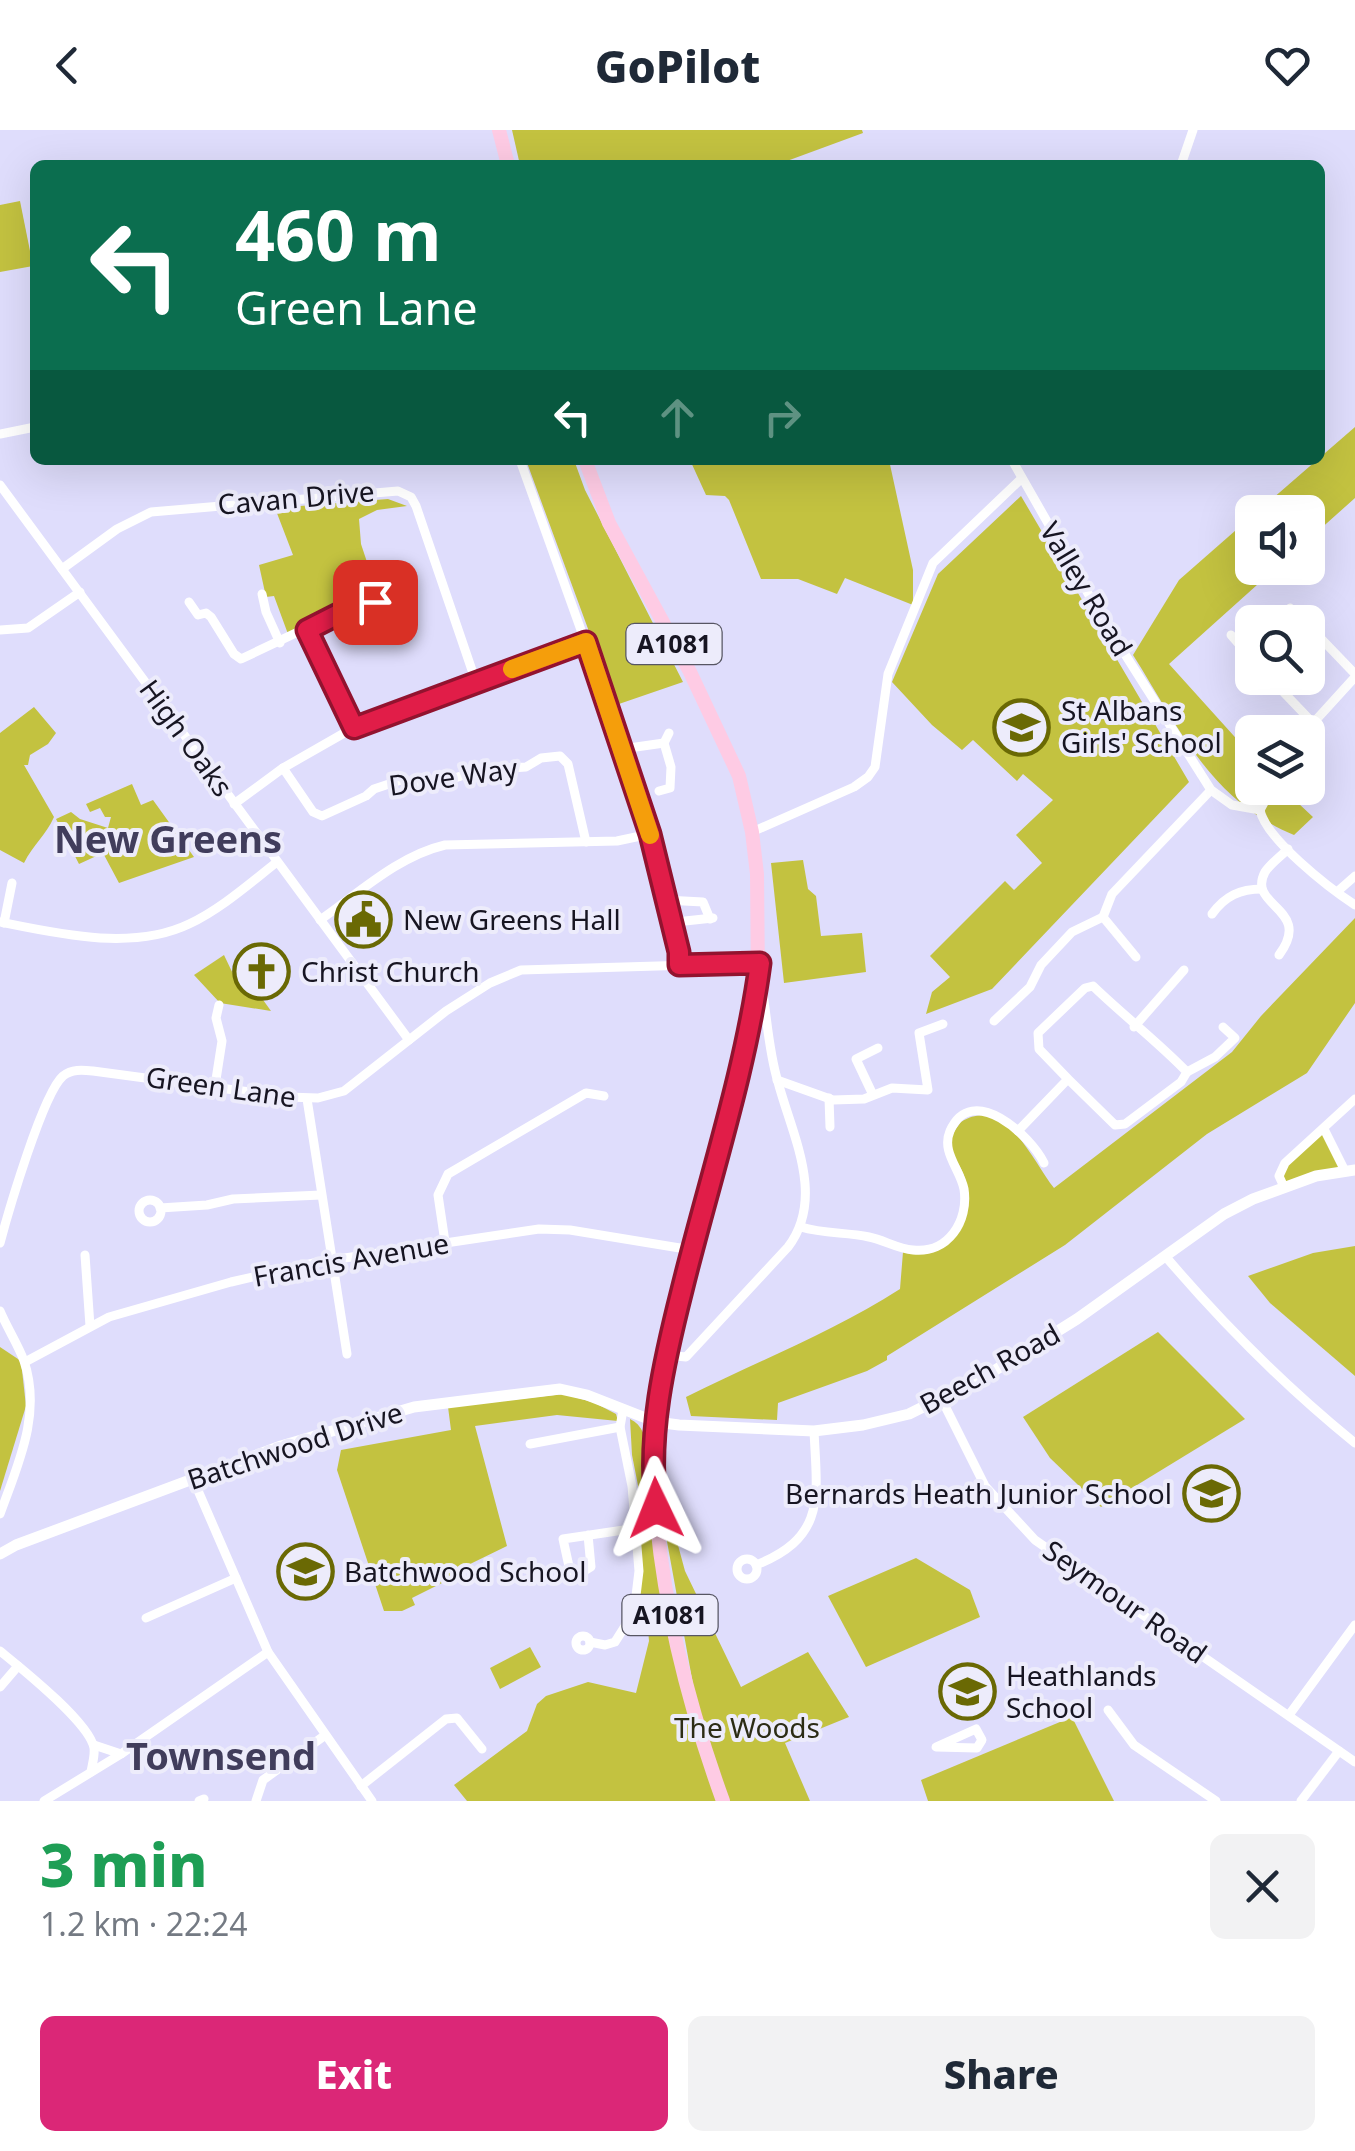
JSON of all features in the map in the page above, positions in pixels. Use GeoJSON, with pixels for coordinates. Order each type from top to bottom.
{"type":"FeatureCollection","features":[{"type":"Feature","properties":{"kind":"main road"},"geometry":{"type":"LineString","coordinates":[[499,130],[507,160]]}},
{"type":"Feature","properties":{"kind":"main road","name":"A1081"},"geometry":{"type":"LineString","coordinates":[[587,465],[609,522],[690,672],[732,760],[752,832],[760,963],[745,1040],[666,1356],[656,1422],[654,1484],[672,1627],[696,1725],[723,1801]]}},
{"type":"Feature","properties":{"kind":"street"},"geometry":{"type":"LineString","coordinates":[[1183,160],[1193,130]]}},
{"type":"Feature","properties":{"kind":"street"},"geometry":{"type":"LineString","coordinates":[[0,434],[30,428]]}},
{"type":"Feature","properties":{"kind":"street"},"geometry":{"type":"LineString","coordinates":[[522,465],[650,834],[679,965]]}},
{"type":"Feature","properties":{"kind":"street","name":"Valley Road"},"geometry":{"type":"LineString","coordinates":[[1014,465],[1102,618],[1211,790]]}},
{"type":"Feature","properties":{"kind":"street"},"geometry":{"type":"LineString","coordinates":[[752,832],[868,778],[875,767],[888,674],[933,564],[1021,479]]}},
{"type":"Feature","properties":{"kind":"street","name":"High Oaks"},"geometry":{"type":"LineString","coordinates":[[0,485],[409,1040]]}},
{"type":"Feature","properties":{"kind":"street","name":"Cavan Drive"},"geometry":{"type":"LineString","coordinates":[[62,569],[118,529],[151,512],[398,491],[410,497],[416,506],[476,682]]}},
{"type":"Feature","properties":{"kind":"street"},"geometry":{"type":"LineString","coordinates":[[0,630],[28,628],[80,592]]}},
{"type":"Feature","properties":{"kind":"street"},"geometry":{"type":"LineString","coordinates":[[262,594],[280,643]]}},
{"type":"Feature","properties":{"kind":"street"},"geometry":{"type":"LineString","coordinates":[[189,602],[198,616],[206,613],[211,617],[242,660],[370,598],[390,634]]}},
{"type":"Feature","properties":{"kind":"street"},"geometry":{"type":"LineString","coordinates":[[307,630],[354,728]]}},
{"type":"Feature","properties":{"kind":"street"},"geometry":{"type":"LineString","coordinates":[[1231,635],[1235,640]]}},
{"type":"Feature","properties":{"kind":"street"},"geometry":{"type":"LineString","coordinates":[[234,804],[283,768],[354,728],[586,642]]}},
{"type":"Feature","properties":{"kind":"street"},"geometry":{"type":"LineString","coordinates":[[1319,715],[1355,676],[1325,644]]}},
{"type":"Feature","properties":{"kind":"street"},"geometry":{"type":"LineString","coordinates":[[1286,695],[1305,715]]}},
{"type":"Feature","properties":{"kind":"street"},"geometry":{"type":"LineString","coordinates":[[669,733],[664,744],[672,767],[664,789],[684,789]]}},
{"type":"Feature","properties":{"kind":"street"},"geometry":{"type":"LineString","coordinates":[[622,749],[664,744]]}},
{"type":"Feature","properties":{"kind":"street","name":"Dove Way"},"geometry":{"type":"LineString","coordinates":[[283,768],[313,812],[322,816],[374,789],[404,779],[417,785],[436,785],[478,770],[526,767],[540,758],[560,756],[568,764],[586,842]]}},
{"type":"Feature","properties":{"kind":"street"},"geometry":{"type":"LineString","coordinates":[[994,1021],[1030,987],[1041,965],[1072,932],[1103,918],[1112,894],[1211,790],[1232,805],[1260,810]]}},
{"type":"Feature","properties":{"kind":"street"},"geometry":{"type":"LineString","coordinates":[[1263,805],[1263,823],[1355,904]]}},
{"type":"Feature","properties":{"kind":"street"},"geometry":{"type":"LineString","coordinates":[[320,920],[406,859],[425,850],[445,845],[617,841],[650,834]]}},
{"type":"Feature","properties":{"kind":"street"},"geometry":{"type":"LineString","coordinates":[[1279,955],[1290,941],[1290,924],[1262,889],[1264,874],[1288,848]]}},
{"type":"Feature","properties":{"kind":"street"},"geometry":{"type":"LineString","coordinates":[[12,883],[2,922],[92,936],[138,937],[166,933],[206,914],[277,862]]}},
{"type":"Feature","properties":{"kind":"street"},"geometry":{"type":"LineString","coordinates":[[1338,891],[1355,876]]}},
{"type":"Feature","properties":{"kind":"street"},"geometry":{"type":"LineString","coordinates":[[1212,914],[1219,904],[1242,889],[1262,889]]}},
{"type":"Feature","properties":{"kind":"street"},"geometry":{"type":"LineString","coordinates":[[665,900],[703,902],[713,921]]}},
{"type":"Feature","properties":{"kind":"street"},"geometry":{"type":"LineString","coordinates":[[712,905],[713,921]]}},
{"type":"Feature","properties":{"kind":"street"},"geometry":{"type":"LineString","coordinates":[[1103,918],[1136,956]]}},
{"type":"Feature","properties":{"kind":"street"},"geometry":{"type":"LineString","coordinates":[[684,920],[713,921]]}},
{"type":"Feature","properties":{"kind":"street","name":"Green Lane"},"geometry":{"type":"LineString","coordinates":[[0,1243],[3,1222],[34,1138],[64,1075],[80,1070],[307,1099],[344,1090],[490,983],[521,970],[760,963]]}},
{"type":"Feature","properties":{"kind":"street"},"geometry":{"type":"LineString","coordinates":[[1134,1026],[1184,970]]}},
{"type":"Feature","properties":{"kind":"street"},"geometry":{"type":"LineString","coordinates":[[666,1356],[686,1357],[788,1248],[801,1228],[804,1175],[795,1132],[777,1080],[762,980]]}},
{"type":"Feature","properties":{"kind":"street"},"geometry":{"type":"LineString","coordinates":[[1187,1072],[1159,1042],[1134,1026],[1093,986],[1072,998],[1038,1033],[1039,1049],[1115,1125],[1126,1124],[1180,1082],[1187,1072],[1215,1057],[1236,1038],[1223,1027]]}},
{"type":"Feature","properties":{"kind":"street"},"geometry":{"type":"LineString","coordinates":[[215,1086],[222,1041],[214,1028],[218,1005]]}},
{"type":"Feature","properties":{"kind":"street"},"geometry":{"type":"LineString","coordinates":[[777,1080],[829,1098],[864,1099],[892,1088],[928,1090],[914,1034],[943,1024]]}},
{"type":"Feature","properties":{"kind":"street"},"geometry":{"type":"LineString","coordinates":[[873,1095],[856,1059],[878,1048]]}},
{"type":"Feature","properties":{"kind":"street"},"geometry":{"type":"LineString","coordinates":[[1018,1131],[1068,1079]]}},
{"type":"Feature","properties":{"kind":"street"},"geometry":{"type":"LineString","coordinates":[[445,1242],[438,1195],[448,1174],[586,1093],[604,1096]]}},
{"type":"Feature","properties":{"kind":"street"},"geometry":{"type":"LineString","coordinates":[[829,1098],[830,1127]]}},
{"type":"Feature","properties":{"kind":"street"},"geometry":{"type":"LineString","coordinates":[[307,1099],[347,1354]]}},
{"type":"Feature","properties":{"kind":"street"},"geometry":{"type":"LineString","coordinates":[[1284,1187],[1279,1176],[1285,1163],[1355,1099]]}},
{"type":"Feature","properties":{"kind":"street"},"geometry":{"type":"LineString","coordinates":[[801,1228],[822,1234],[864,1236],[911,1250],[936,1247],[956,1231],[965,1205],[960,1177],[948,1152],[952,1126],[961,1117],[980,1112],[994,1114],[1034,1146],[1044,1163]]}},
{"type":"Feature","properties":{"kind":"street","name":"Beech Road"},"geometry":{"type":"LineString","coordinates":[[656,1422],[814,1430],[863,1425],[909,1414],[942,1400],[1078,1319],[1224,1214],[1316,1176],[1350,1171],[1324,1128]]}},
{"type":"Feature","properties":{"kind":"street"},"geometry":{"type":"LineString","coordinates":[[160,1208],[322,1195]]}},
{"type":"Feature","properties":{"kind":"street","name":"Francis Avenue"},"geometry":{"type":"LineString","coordinates":[[25,1362],[109,1317],[232,1282],[333,1260],[539,1229],[570,1230],[692,1250]]}},
{"type":"Feature","properties":{"kind":"street"},"geometry":{"type":"LineString","coordinates":[[85,1255],[90,1326]]}},
{"type":"Feature","properties":{"kind":"street"},"geometry":{"type":"LineString","coordinates":[[1166,1257],[1244,1344],[1304,1402],[1355,1443]]}},
{"type":"Feature","properties":{"kind":"street"},"geometry":{"type":"LineString","coordinates":[[0,1311],[25,1362],[32,1416],[0,1514]]}},
{"type":"Feature","properties":{"kind":"street","name":"Batchwood Drive"},"geometry":{"type":"LineString","coordinates":[[0,1554],[281,1446],[414,1407],[560,1389],[656,1422]]}},
{"type":"Feature","properties":{"kind":"street","name":"Seymour Road"},"geometry":{"type":"LineString","coordinates":[[942,1400],[984,1486],[1035,1540],[1355,1762]]}},
{"type":"Feature","properties":{"kind":"street"},"geometry":{"type":"LineString","coordinates":[[590,1642],[616,1642],[634,1612],[639,1571],[627,1452],[620,1427],[624,1410]]}},
{"type":"Feature","properties":{"kind":"street"},"geometry":{"type":"LineString","coordinates":[[530,1444],[620,1427]]}},
{"type":"Feature","properties":{"kind":"street"},"geometry":{"type":"LineString","coordinates":[[756,1565],[784,1554],[812,1522],[817,1502],[814,1430]]}},
{"type":"Feature","properties":{"kind":"street"},"geometry":{"type":"LineString","coordinates":[[193,1479],[268,1652],[372,1801]]}},
{"type":"Feature","properties":{"kind":"street"},"geometry":{"type":"LineString","coordinates":[[588,1535],[591,1566],[570,1571],[563,1539],[588,1535],[636,1528]]}},
{"type":"Feature","properties":{"kind":"street"},"geometry":{"type":"LineString","coordinates":[[146,1618],[236,1578]]}},
{"type":"Feature","properties":{"kind":"street"},"geometry":{"type":"LineString","coordinates":[[1289,1715],[1355,1625]]}},
{"type":"Feature","properties":{"kind":"street"},"geometry":{"type":"LineString","coordinates":[[0,1651],[54,1698],[94,1745],[121,1754]]}},
{"type":"Feature","properties":{"kind":"street"},"geometry":{"type":"LineString","coordinates":[[44,1801],[121,1754],[268,1652]]}},
{"type":"Feature","properties":{"kind":"street"},"geometry":{"type":"LineString","coordinates":[[0,1687],[18,1666]]}},
{"type":"Feature","properties":{"kind":"street"},"geometry":{"type":"LineString","coordinates":[[1114,1714],[1134,1745],[1173,1777],[1216,1801]]}},
{"type":"Feature","properties":{"kind":"street"},"geometry":{"type":"LineString","coordinates":[[362,1786],[446,1719],[458,1718],[482,1749]]}},
{"type":"Feature","properties":{"kind":"street"},"geometry":{"type":"LineString","coordinates":[[256,1801],[263,1780],[324,1736]]}},
{"type":"Feature","properties":{"kind":"street"},"geometry":{"type":"LineString","coordinates":[[91,1772],[94,1745]]}},
{"type":"Feature","properties":{"kind":"street"},"geometry":{"type":"LineString","coordinates":[[1301,1801],[1339,1751]]}},
{"type":"Feature","properties":{"kind":"green space"},"geometry":{"type":"Polygon","coordinates":[[[512,130],[863,133],[790,160],[519,160],[512,130]]]}},
{"type":"Feature","properties":{"kind":"green space"},"geometry":{"type":"Polygon","coordinates":[[[20,201],[30,267],[0,272],[0,205],[20,201]]]}},
{"type":"Feature","properties":{"kind":"green space"},"geometry":{"type":"Polygon","coordinates":[[[1355,427],[1355,498],[1325,525],[1325,495],[1277,495],[1311,465],[1325,465],[1325,453],[1355,427]]]}},
{"type":"Feature","properties":{"kind":"green space"},"geometry":{"type":"Polygon","coordinates":[[[528,465],[576,465],[683,682],[616,705],[528,465]]]}},
{"type":"Feature","properties":{"kind":"green space"},"geometry":{"type":"Polygon","coordinates":[[[692,465],[890,465],[913,570],[913,605],[845,578],[837,594],[798,579],[761,579],[729,500],[725,496],[706,495],[692,465]]]}},
{"type":"Feature","properties":{"kind":"green space"},"geometry":{"type":"Polygon","coordinates":[[[1021,496],[1189,782],[992,989],[926,1014],[932,992],[950,977],[930,956],[1005,881],[1014,890],[1042,863],[1016,835],[1053,800],[1023,774],[1017,781],[973,740],[962,750],[892,682],[938,574],[1021,496]]]}},
{"type":"Feature","properties":{"kind":"green space"},"geometry":{"type":"Polygon","coordinates":[[[388,499],[407,506],[377,510],[359,519],[361,544],[375,586],[360,594],[356,603],[288,634],[274,596],[266,597],[259,565],[293,555],[275,508],[388,499]]]}},
{"type":"Feature","properties":{"kind":"green space"},"geometry":{"type":"Polygon","coordinates":[[[1235,531],[1235,585],[1257,585],[1169,664],[1235,737],[1235,797],[1199,759],[1133,655],[1179,580],[1235,531]]]}},
{"type":"Feature","properties":{"kind":"green space"},"geometry":{"type":"Polygon","coordinates":[[[34,707],[56,733],[24,765],[54,817],[24,863],[0,850],[0,733],[34,707]]]}},
{"type":"Feature","properties":{"kind":"green space"},"geometry":{"type":"Polygon","coordinates":[[[132,784],[141,805],[153,800],[194,857],[119,883],[103,853],[79,864],[56,819],[71,812],[108,828],[111,817],[105,817],[100,808],[90,812],[86,804],[132,784]]]}},
{"type":"Feature","properties":{"kind":"green space"},"geometry":{"type":"Polygon","coordinates":[[[1244,805],[1300,805],[1313,817],[1294,835],[1244,805]]]}},
{"type":"Feature","properties":{"kind":"green space"},"geometry":{"type":"Polygon","coordinates":[[[803,860],[808,889],[816,896],[821,936],[862,933],[866,972],[784,983],[771,863],[803,860]]]}},
{"type":"Feature","properties":{"kind":"green space"},"geometry":{"type":"Polygon","coordinates":[[[1355,918],[1355,1003],[1307,1073],[1207,1134],[1065,1245],[887,1356],[887,1360],[778,1403],[777,1420],[691,1416],[686,1397],[875,1305],[900,1289],[903,1252],[933,1250],[955,1235],[963,1223],[968,1195],[951,1143],[961,1122],[977,1116],[992,1117],[1005,1124],[1054,1188],[1232,1052],[1355,918]]]}},
{"type":"Feature","properties":{"kind":"green space"},"geometry":{"type":"Polygon","coordinates":[[[224,955],[234,976],[243,972],[271,1011],[220,1003],[194,975],[224,955]]]}},
{"type":"Feature","properties":{"kind":"green space"},"geometry":{"type":"Polygon","coordinates":[[[1324,1129],[1345,1171],[1284,1187],[1279,1176],[1285,1163],[1324,1129]]]}},
{"type":"Feature","properties":{"kind":"green space"},"geometry":{"type":"Polygon","coordinates":[[[1355,1246],[1355,1376],[1270,1303],[1248,1276],[1313,1253],[1355,1246]]]}},
{"type":"Feature","properties":{"kind":"green space"},"geometry":{"type":"Polygon","coordinates":[[[1158,1332],[1245,1419],[1101,1507],[1050,1458],[1023,1417],[1158,1332]]]}},
{"type":"Feature","properties":{"kind":"green space"},"geometry":{"type":"Polygon","coordinates":[[[0,1347],[21,1361],[26,1406],[0,1491],[0,1347]]]}},
{"type":"Feature","properties":{"kind":"green space"},"geometry":{"type":"Polygon","coordinates":[[[564,1394],[595,1403],[616,1414],[618,1421],[557,1415],[475,1426],[507,1546],[412,1598],[415,1605],[402,1611],[384,1611],[337,1470],[341,1450],[451,1430],[448,1407],[564,1394]]]}},
{"type":"Feature","properties":{"kind":"green space"},"geometry":{"type":"Polygon","coordinates":[[[630,1419],[643,1432],[646,1442],[650,1497],[718,1801],[467,1801],[454,1785],[527,1731],[537,1704],[546,1696],[588,1682],[636,1693],[649,1641],[646,1606],[637,1604],[639,1539],[648,1536],[632,1455],[630,1419]]]}},
{"type":"Feature","properties":{"kind":"green space","name":"The Woods"},"geometry":{"type":"Polygon","coordinates":[[[672,1523],[685,1571],[741,1687],[808,1652],[849,1717],[785,1743],[810,1801],[727,1801],[697,1706],[664,1525],[672,1523]]]}},
{"type":"Feature","properties":{"kind":"green space"},"geometry":{"type":"Polygon","coordinates":[[[916,1558],[970,1590],[980,1617],[866,1667],[828,1596],[916,1558]]]}},
{"type":"Feature","properties":{"kind":"green space"},"geometry":{"type":"Polygon","coordinates":[[[530,1647],[541,1667],[500,1689],[490,1668],[530,1647]]]}},
{"type":"Feature","properties":{"kind":"green space"},"geometry":{"type":"Polygon","coordinates":[[[1072,1717],[1114,1801],[928,1801],[921,1780],[1072,1717]]]}},
{"type":"Feature","properties":{"kind":"slow traffic"},"geometry":{"type":"LineString","coordinates":[[512,669],[586,642],[650,835]]}},
{"type":"Feature","properties":{"kind":"place","name":"St Albans Girls' School"},"geometry":{"type":"Point","coordinates":[1022,727]}},
{"type":"Feature","properties":{"kind":"place","name":"New Greens Hall"},"geometry":{"type":"Point","coordinates":[364,920]}},
{"type":"Feature","properties":{"kind":"place","name":"Christ Church"},"geometry":{"type":"Point","coordinates":[262,972]}},
{"type":"Feature","properties":{"kind":"place","name":"Bernards Heath Junior School"},"geometry":{"type":"Point","coordinates":[1211,1494]}},
{"type":"Feature","properties":{"kind":"place","name":"Batchwood School"},"geometry":{"type":"Point","coordinates":[305,1572]}},
{"type":"Feature","properties":{"kind":"place","name":"Heathlands School"},"geometry":{"type":"Point","coordinates":[967,1692]}},
{"type":"Feature","properties":{"kind":"district","name":"New Greens"},"geometry":{"type":"Point","coordinates":[168,840]}},
{"type":"Feature","properties":{"kind":"district","name":"Townsend"},"geometry":{"type":"Point","coordinates":[221,1757]}},
{"type":"Feature","properties":{"kind":"route"},"geometry":{"type":"LineString","coordinates":[[375,602],[370,598],[307,630],[354,728],[586,642],[650,834],[679,965],[760,963],[745,1040],[666,1356],[656,1422],[656,1508]]}}]}
